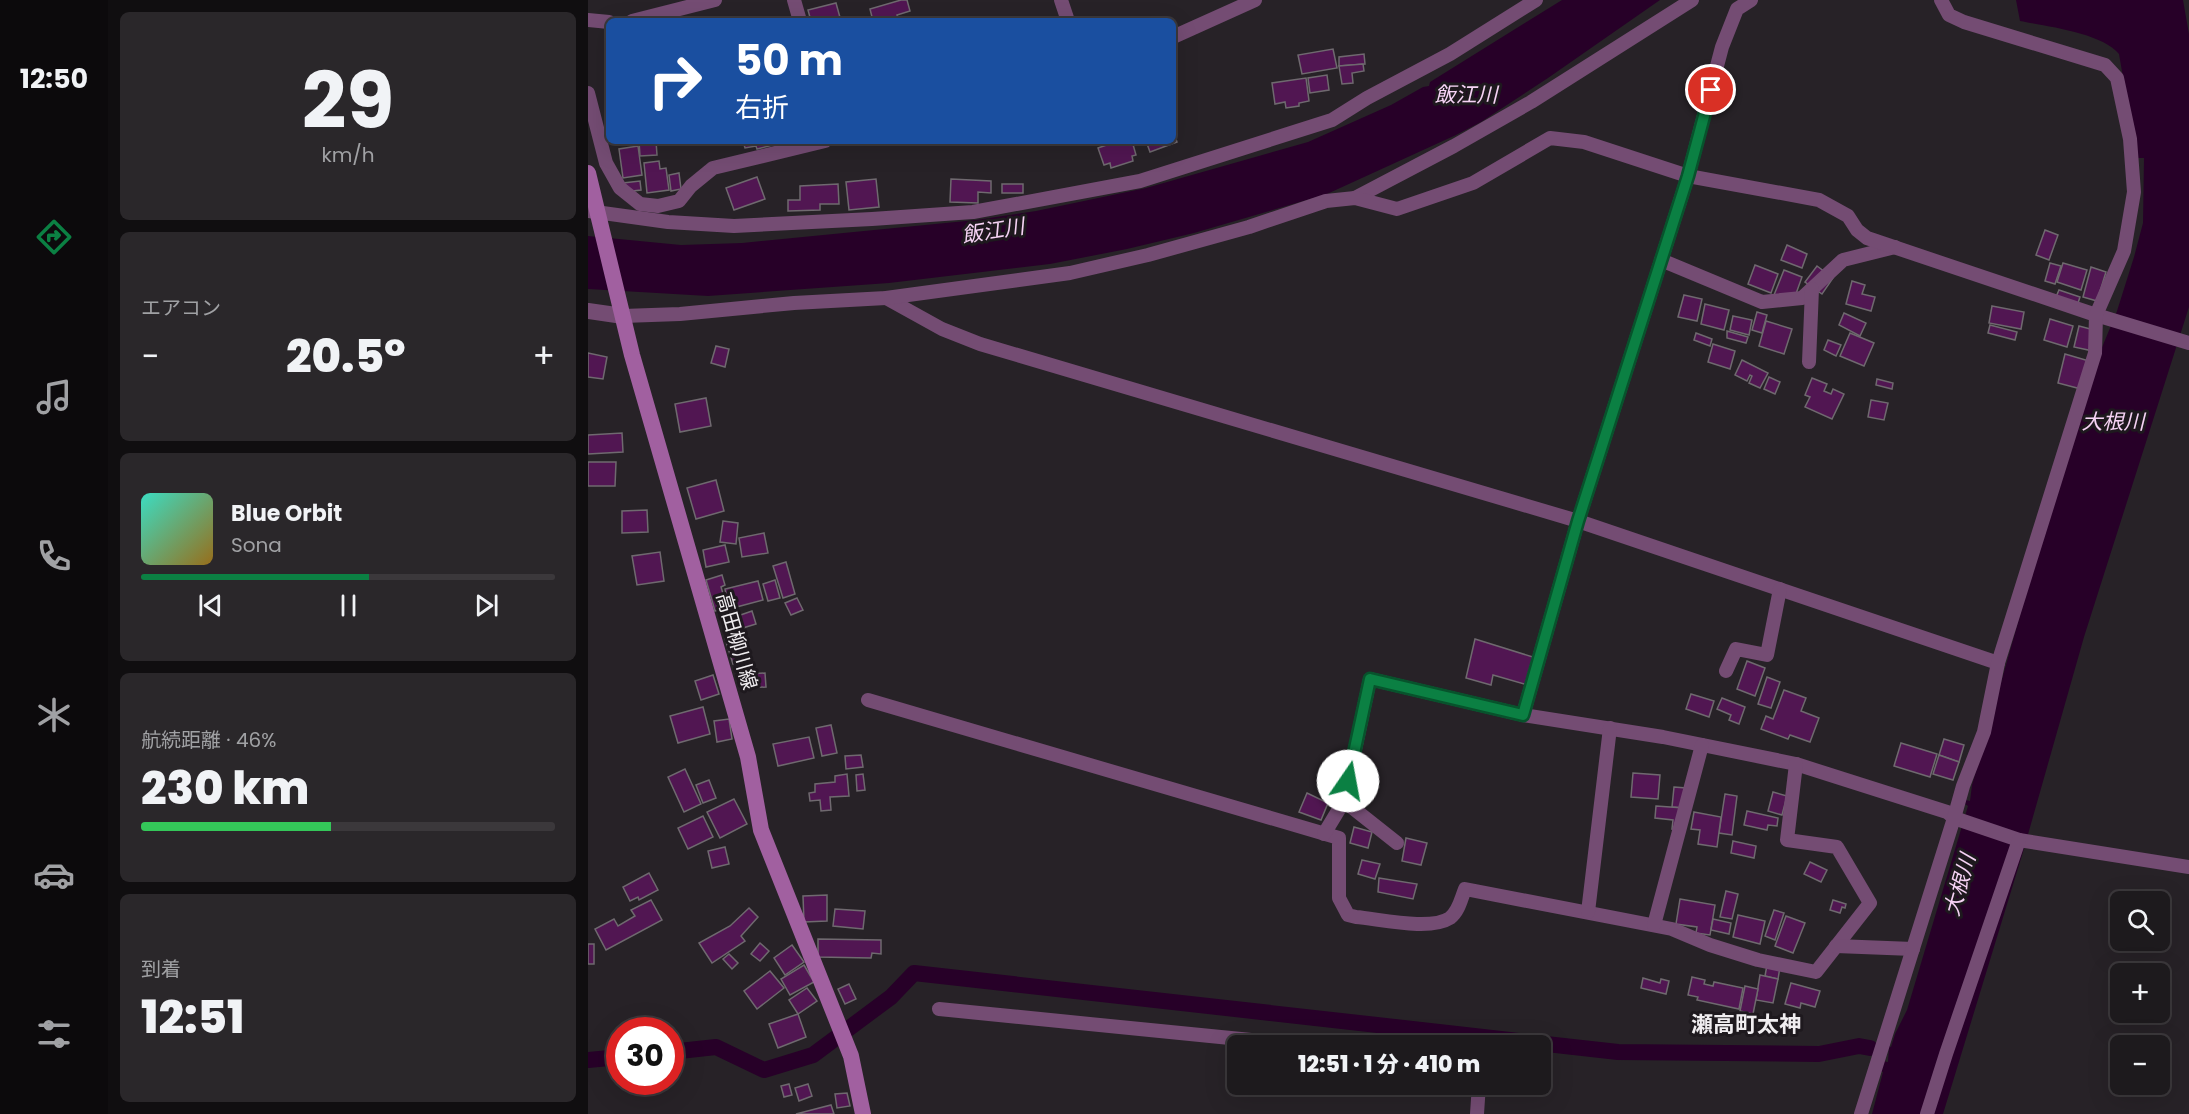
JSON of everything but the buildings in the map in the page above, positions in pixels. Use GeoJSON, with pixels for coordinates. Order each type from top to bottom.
{"type":"FeatureCollection","features":[{"type":"Feature","properties":{"kind":"main road","name":"高田柳川線"},"geometry":{"type":"LineString","coordinates":[[588,173],[592,211],[748,756],[761,830],[851,1056],[864,1114]]}},
{"type":"Feature","properties":{"kind":"street"},"geometry":{"type":"LineString","coordinates":[[644,18],[715,0]]}},
{"type":"Feature","properties":{"kind":"street"},"geometry":{"type":"LineString","coordinates":[[794,0],[799,18]]}},
{"type":"Feature","properties":{"kind":"street"},"geometry":{"type":"LineString","coordinates":[[1061,0],[1067,18]]}},
{"type":"Feature","properties":{"kind":"street"},"geometry":{"type":"LineString","coordinates":[[1176,36],[1256,0]]}},
{"type":"Feature","properties":{"kind":"street"},"geometry":{"type":"LineString","coordinates":[[592,211],[668,222],[734,226],[872,219],[973,212],[1140,181],[1332,120],[1367,98],[1450,54],[1536,0]]}},
{"type":"Feature","properties":{"kind":"street"},"geometry":{"type":"LineString","coordinates":[[1355,198],[1531,102],[1692,0]]}},
{"type":"Feature","properties":{"kind":"street"},"geometry":{"type":"LineString","coordinates":[[1523,715],[1578,521],[1688,176],[1722,47],[1737,9],[1751,0]]}},
{"type":"Feature","properties":{"kind":"street"},"geometry":{"type":"LineString","coordinates":[[1861,1114],[1963,786],[1984,732],[1998,663],[2095,353],[2099,316],[2124,251],[2134,192],[2130,139],[2117,78],[2105,65],[1949,15],[1941,0]]}},
{"type":"Feature","properties":{"kind":"street"},"geometry":{"type":"LineString","coordinates":[[588,20],[606,22]]}},
{"type":"Feature","properties":{"kind":"street"},"geometry":{"type":"LineString","coordinates":[[588,93],[606,163],[620,188],[640,204],[658,206],[679,201],[691,186],[713,168],[813,144]]}},
{"type":"Feature","properties":{"kind":"street"},"geometry":{"type":"LineString","coordinates":[[588,311],[680,315],[794,303],[886,298],[1070,273],[1148,255],[1250,226],[1326,201],[1355,198],[1397,209],[1473,183],[1550,138],[1584,142],[1688,176],[1819,200],[1848,216],[1857,230],[1867,238],[2099,316],[2186,342]]}},
{"type":"Feature","properties":{"kind":"street"},"geometry":{"type":"LineString","coordinates":[[1661,260],[1762,302],[1802,298],[1843,260],[1896,247]]}},
{"type":"Feature","properties":{"kind":"street"},"geometry":{"type":"LineString","coordinates":[[1809,362],[1812,289]]}},
{"type":"Feature","properties":{"kind":"street"},"geometry":{"type":"LineString","coordinates":[[886,298],[942,329],[980,344],[1578,521],[1998,663]]}},
{"type":"Feature","properties":{"kind":"street"},"geometry":{"type":"LineString","coordinates":[[1726,671],[1736,649],[1767,655],[1780,589]]}},
{"type":"Feature","properties":{"kind":"street"},"geometry":{"type":"LineString","coordinates":[[1324,834],[1344,801],[1370,679],[1523,715],[1610,728],[1796,764],[1947,812],[1954,818],[2019,840],[2189,867]]}},
{"type":"Feature","properties":{"kind":"street"},"geometry":{"type":"LineString","coordinates":[[868,700],[1339,838],[1339,898],[1348,915],[1426,924],[1440,922],[1451,917],[1458,908],[1465,889],[1672,929],[1710,945],[1758,960],[1816,972],[1870,903],[1837,847],[1787,840],[1796,764]]}},
{"type":"Feature","properties":{"kind":"street"},"geometry":{"type":"LineString","coordinates":[[1588,912],[1610,728]]}},
{"type":"Feature","properties":{"kind":"street"},"geometry":{"type":"LineString","coordinates":[[1654,925],[1702,745]]}},
{"type":"Feature","properties":{"kind":"street"},"geometry":{"type":"LineString","coordinates":[[1344,801],[1397,843]]}},
{"type":"Feature","properties":{"kind":"street"},"geometry":{"type":"LineString","coordinates":[[1928,1114],[2019,840]]}},
{"type":"Feature","properties":{"kind":"street"},"geometry":{"type":"LineString","coordinates":[[1836,946],[1913,949]]}},
{"type":"Feature","properties":{"kind":"street"},"geometry":{"type":"LineString","coordinates":[[939,1009],[1227,1038]]}},
{"type":"Feature","properties":{"kind":"street"},"geometry":{"type":"LineString","coordinates":[[1477,1114],[1478,1095]]}},
{"type":"Feature","properties":{"kind":"water","name":"飯江川"},"geometry":{"type":"Polygon","coordinates":[[[1562,0],[1660,0],[1481,122],[1327,194],[1194,233],[1050,264],[889,283],[708,296],[588,289],[588,236],[681,245],[742,243],[976,220],[1036,211],[1146,188],[1308,142],[1429,86],[1430,82],[1562,0]]]}},
{"type":"Feature","properties":{"kind":"water","name":"大根川"},"geometry":{"type":"Polygon","coordinates":[[[2016,0],[2183,0],[2189,34],[2189,307],[2084,637],[2023,852],[1943,1114],[1872,1114],[1883,1072],[1880,1071],[1882,1061],[1888,1062],[1889,1046],[1891,1047],[1907,1010],[1968,806],[1965,804],[1966,800],[1970,801],[1972,785],[2082,396],[2117,311],[2143,223],[2144,158],[2137,158],[2119,54],[2111,47],[2087,36],[2020,21],[2016,0]]]}},
{"type":"Feature","properties":{"kind":"waterway"},"geometry":{"type":"LineString","coordinates":[[684,1050],[716,1047],[764,1070],[813,1055],[891,997],[914,973],[1618,1052],[1819,1054],[1859,1046],[1870,1048]]}},
{"type":"Feature","properties":{"kind":"waterway"},"geometry":{"type":"LineString","coordinates":[[588,1060],[606,1058]]}},
{"type":"Feature","properties":{"kind":"district","name":"瀬高町太神"},"geometry":{"type":"Point","coordinates":[1746,1024]}},
{"type":"Feature","properties":{"kind":"route"},"geometry":{"type":"LineString","coordinates":[[1348,781],[1370,679],[1523,715],[1578,521],[1688,176],[1711,90]]}}]}
